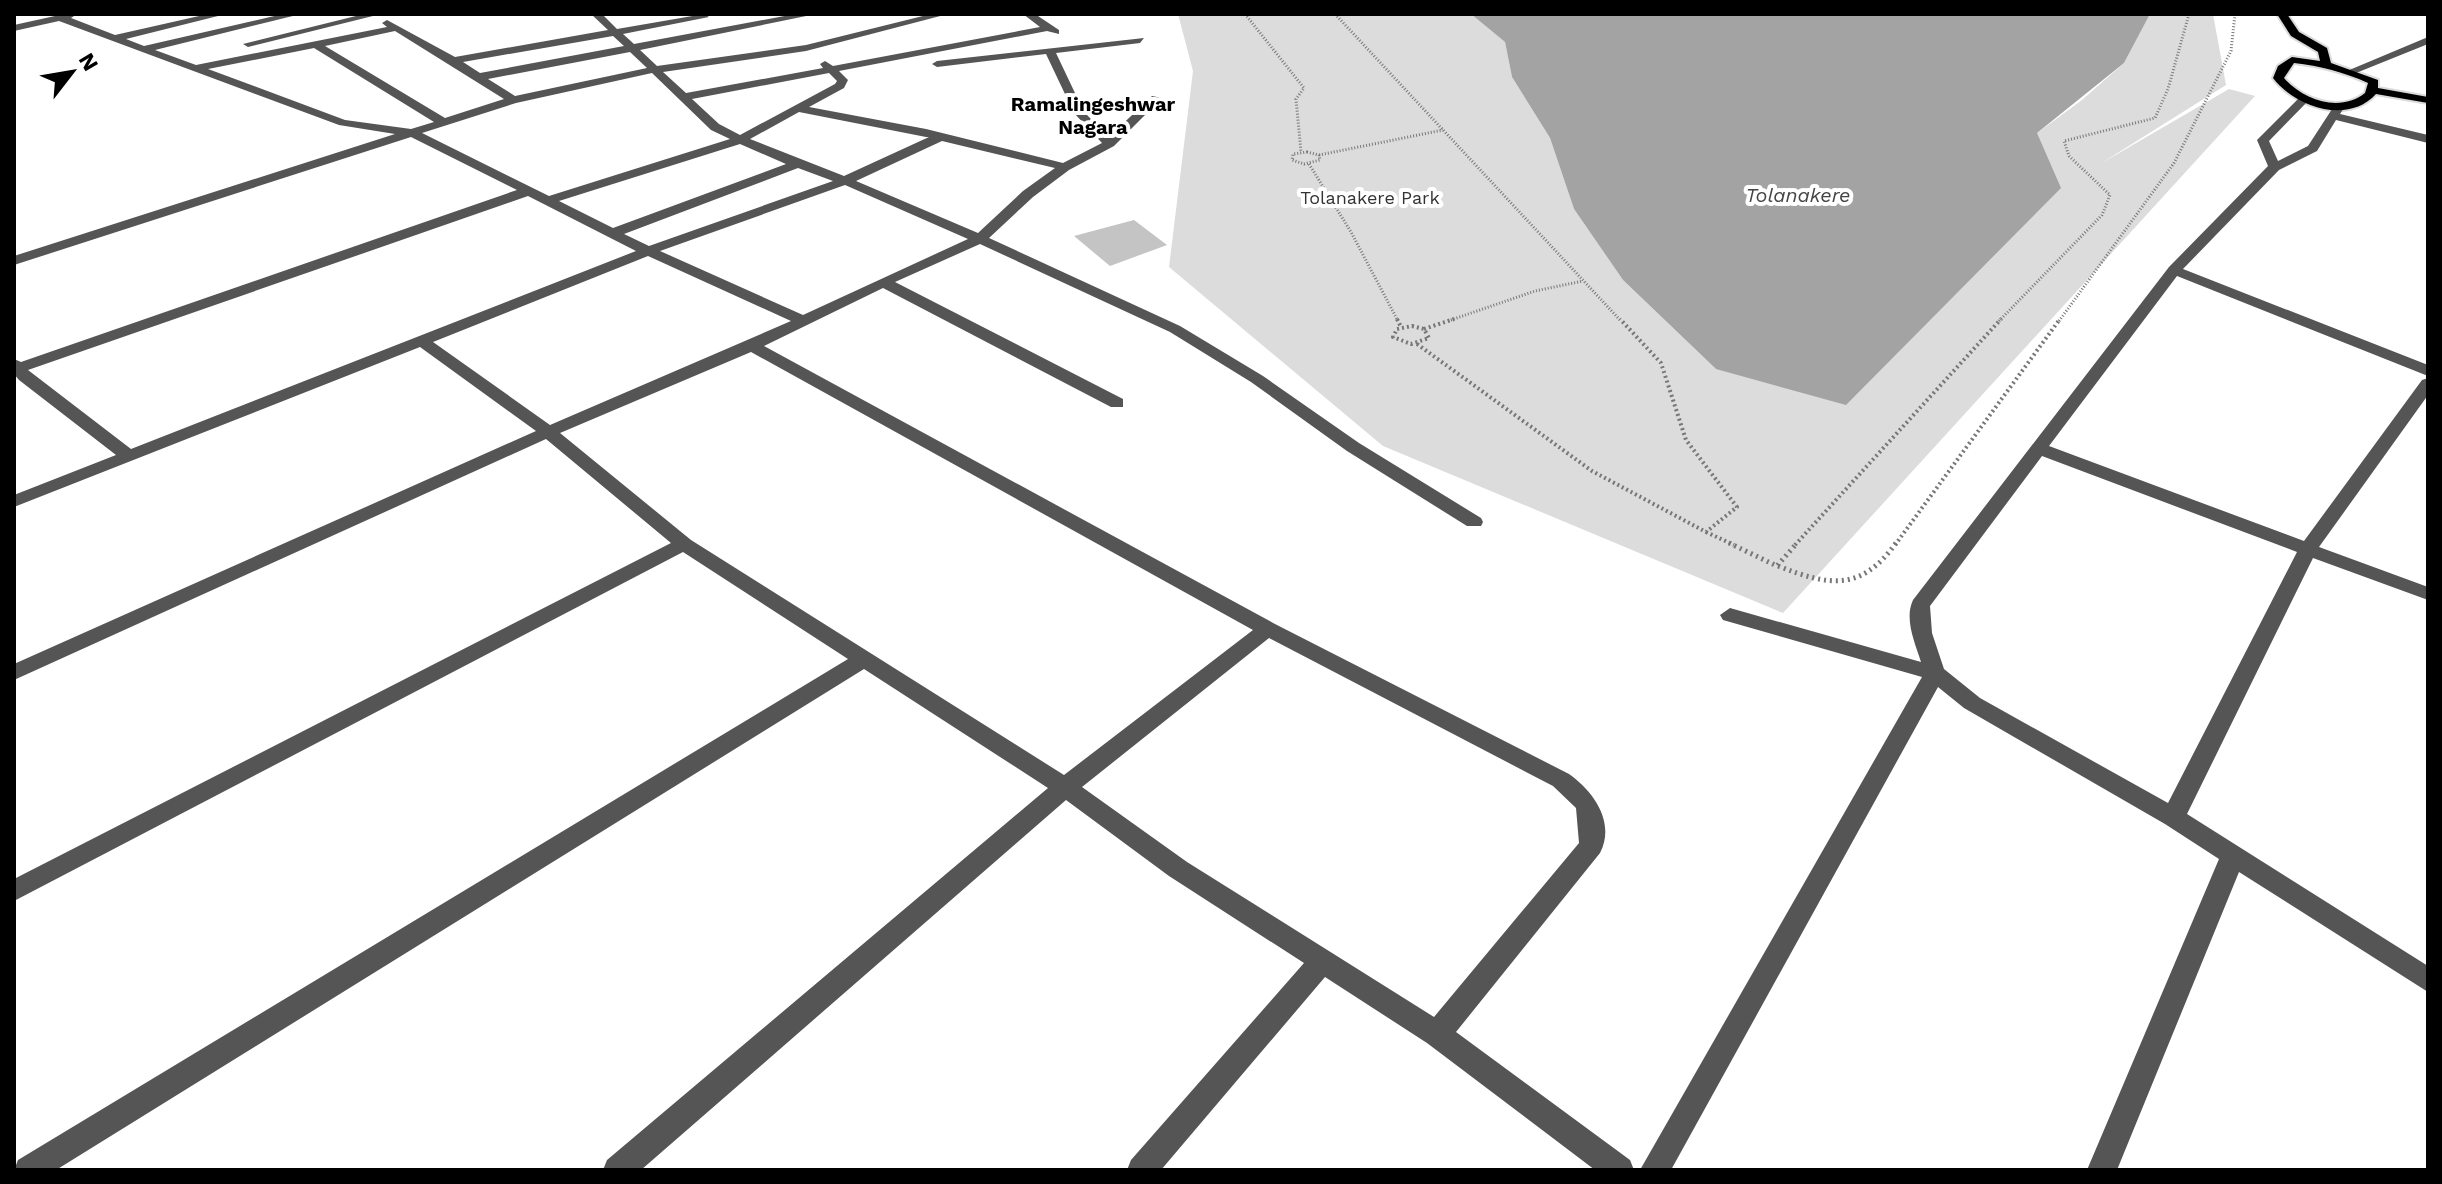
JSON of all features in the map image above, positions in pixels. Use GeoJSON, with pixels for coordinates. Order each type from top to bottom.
{"type":"FeatureCollection","features":[{"type":"Feature","properties":{"kind":"main road"},"geometry":{"type":"LineString","coordinates":[[2282,14],[2291,37],[2323,50],[2326,63]]}},
{"type":"Feature","properties":{"kind":"main road"},"geometry":{"type":"LineString","coordinates":[[2373,86],[2364,100],[2335,112],[2292,97],[2278,78],[2289,56],[2352,71],[2373,86],[2428,100]]}},
{"type":"Feature","properties":{"kind":"main road"},"geometry":{"type":"LineString","coordinates":[[2373,86],[2428,92]]}},
{"type":"Feature","properties":{"kind":"street"},"geometry":{"type":"LineString","coordinates":[[22,14],[41,22]]}},
{"type":"Feature","properties":{"kind":"street"},"geometry":{"type":"LineString","coordinates":[[14,28],[77,14]]}},
{"type":"Feature","properties":{"kind":"street"},"geometry":{"type":"LineString","coordinates":[[116,38],[221,14]]}},
{"type":"Feature","properties":{"kind":"street"},"geometry":{"type":"LineString","coordinates":[[144,49],[296,14]]}},
{"type":"Feature","properties":{"kind":"street"},"geometry":{"type":"LineString","coordinates":[[596,14],[715,127],[739,140],[980,239],[1175,329],[1257,379],[1353,447],[1474,522]]}},
{"type":"Feature","properties":{"kind":"street"},"geometry":{"type":"LineString","coordinates":[[14,261],[513,100],[653,70],[730,45],[781,16],[811,14]]}},
{"type":"Feature","properties":{"kind":"street"},"geometry":{"type":"LineString","coordinates":[[893,14],[909,23]]}},
{"type":"Feature","properties":{"kind":"street"},"geometry":{"type":"LineString","coordinates":[[479,77],[630,48],[730,45],[806,48],[943,14]]}},
{"type":"Feature","properties":{"kind":"street"},"geometry":{"type":"LineString","coordinates":[[1028,14],[1078,48]]}},
{"type":"Feature","properties":{"kind":"street"},"geometry":{"type":"LineString","coordinates":[[236,47],[371,15],[438,51],[513,100]]}},
{"type":"Feature","properties":{"kind":"street"},"geometry":{"type":"LineString","coordinates":[[453,60],[702,15],[730,45]]}},
{"type":"Feature","properties":{"kind":"street"},"geometry":{"type":"LineString","coordinates":[[60,18],[343,123],[413,133],[648,251],[802,320]]}},
{"type":"Feature","properties":{"kind":"street"},"geometry":{"type":"LineString","coordinates":[[438,51],[605,23]]}},
{"type":"Feature","properties":{"kind":"street"},"geometry":{"type":"LineString","coordinates":[[197,68],[397,28]]}},
{"type":"Feature","properties":{"kind":"street"},"geometry":{"type":"LineString","coordinates":[[685,97],[1049,28]]}},
{"type":"Feature","properties":{"kind":"street"},"geometry":{"type":"LineString","coordinates":[[929,65],[1140,40]]}},
{"type":"Feature","properties":{"kind":"street"},"geometry":{"type":"LineString","coordinates":[[2352,71],[2427,41]]}},
{"type":"Feature","properties":{"kind":"street"},"geometry":{"type":"LineString","coordinates":[[315,44],[443,122]]}},
{"type":"Feature","properties":{"kind":"street"},"geometry":{"type":"LineString","coordinates":[[806,48],[843,80]]}},
{"type":"Feature","properties":{"kind":"street"},"geometry":{"type":"LineString","coordinates":[[175,60],[221,50]]}},
{"type":"Feature","properties":{"kind":"street"},"geometry":{"type":"LineString","coordinates":[[1050,50],[1071,102],[1083,121],[1110,143]]}},
{"type":"Feature","properties":{"kind":"street"},"geometry":{"type":"LineString","coordinates":[[843,80],[900,70]]}},
{"type":"Feature","properties":{"kind":"street"},"geometry":{"type":"LineString","coordinates":[[550,200],[739,140],[840,86],[843,80]]}},
{"type":"Feature","properties":{"kind":"street"},"geometry":{"type":"LineString","coordinates":[[14,673],[548,432],[752,346],[980,239],[1028,194],[1065,167],[1110,143],[1156,98]]}},
{"type":"Feature","properties":{"kind":"street"},"geometry":{"type":"LineString","coordinates":[[2275,167],[2263,140],[2303,100]]}},
{"type":"Feature","properties":{"kind":"street"},"geometry":{"type":"LineString","coordinates":[[800,109],[940,137],[1065,167]]}},
{"type":"Feature","properties":{"kind":"street"},"geometry":{"type":"LineString","coordinates":[[1655,1170],[1935,673],[1922,633],[1920,605],[2174,270],[2275,167],[2313,148],[2335,112],[2428,139]]}},
{"type":"Feature","properties":{"kind":"street"},"geometry":{"type":"LineString","coordinates":[[14,501],[648,251],[845,181],[940,137]]}},
{"type":"Feature","properties":{"kind":"street"},"geometry":{"type":"LineString","coordinates":[[613,233],[798,164]]}},
{"type":"Feature","properties":{"kind":"street"},"geometry":{"type":"LineString","coordinates":[[130,457],[25,377],[16,366],[531,190]]}},
{"type":"Feature","properties":{"kind":"street"},"geometry":{"type":"LineString","coordinates":[[2174,270],[2428,371]]}},
{"type":"Feature","properties":{"kind":"street"},"geometry":{"type":"LineString","coordinates":[[883,282],[1117,403]]}},
{"type":"Feature","properties":{"kind":"street"},"geometry":{"type":"LineString","coordinates":[[422,341],[548,432],[684,544],[1065,787],[1178,869],[1437,1034],[1619,1170]]}},
{"type":"Feature","properties":{"kind":"street"},"geometry":{"type":"LineString","coordinates":[[752,346],[1268,629],[1561,780],[1582,795],[1593,820],[1591,846],[1437,1034]]}},
{"type":"Feature","properties":{"kind":"street"},"geometry":{"type":"LineString","coordinates":[[2173,817],[2307,550],[2428,383]]}},
{"type":"Feature","properties":{"kind":"street"},"geometry":{"type":"LineString","coordinates":[[2040,449],[2428,594]]}},
{"type":"Feature","properties":{"kind":"street"},"geometry":{"type":"LineString","coordinates":[[14,891],[684,544]]}},
{"type":"Feature","properties":{"kind":"street"},"geometry":{"type":"LineString","coordinates":[[1730,615],[1935,673],[1972,703],[2234,854],[2428,980]]}},
{"type":"Feature","properties":{"kind":"street"},"geometry":{"type":"LineString","coordinates":[[618,1170],[1065,787],[1268,629]]}},
{"type":"Feature","properties":{"kind":"street"},"geometry":{"type":"LineString","coordinates":[[29,1170],[862,660]]}},
{"type":"Feature","properties":{"kind":"street"},"geometry":{"type":"LineString","coordinates":[[2102,1170],[2234,854]]}},
{"type":"Feature","properties":{"kind":"street"},"geometry":{"type":"LineString","coordinates":[[1142,1170],[1321,962]]}},
{"type":"Feature","properties":{"kind":"path"},"geometry":{"type":"LineString","coordinates":[[1245,14],[1304,88],[1296,99],[1301,152]]}},
{"type":"Feature","properties":{"kind":"path"},"geometry":{"type":"LineString","coordinates":[[1335,14],[1661,363],[1686,440],[1737,507],[1706,532]]}},
{"type":"Feature","properties":{"kind":"path"},"geometry":{"type":"LineString","coordinates":[[1777,566],[1956,365],[2102,215],[2110,195],[2069,156],[2064,141],[2155,118],[2168,89],[2189,14]]}},
{"type":"Feature","properties":{"kind":"path"},"geometry":{"type":"LineString","coordinates":[[1584,281],[1535,291],[1424,329],[1401,327],[1394,331],[1396,339],[1417,344],[1501,410],[1663,514],[1777,566],[1826,584],[1852,580],[1879,567],[2174,163],[2231,51],[2235,14]]}},
{"type":"Feature","properties":{"kind":"path"},"geometry":{"type":"LineString","coordinates":[[1319,155],[1320,160],[1309,164],[1292,160],[1293,154],[1301,152],[1319,155],[1444,130]]}},
{"type":"Feature","properties":{"kind":"path"},"geometry":{"type":"LineString","coordinates":[[1309,164],[1351,232],[1401,327]]}},
{"type":"Feature","properties":{"kind":"path"},"geometry":{"type":"LineString","coordinates":[[1417,344],[1429,338],[1424,329]]}},
{"type":"Feature","properties":{"kind":"green space","name":"Tolanakere Park"},"geometry":{"type":"Polygon","coordinates":[[[1178,14],[1471,14],[1505,42],[1512,77],[1550,138],[1574,209],[1623,280],[1716,369],[2082,100],[2124,63],[2150,14],[2213,14],[2226,85],[2100,164],[2229,89],[2255,96],[1783,613],[1383,446],[1169,267],[1193,71],[1178,14]]]}},
{"type":"Feature","properties":{"kind":"water","name":"Tolanakere"},"geometry":{"type":"Polygon","coordinates":[[[1471,14],[2150,14],[2124,63],[2037,133],[2061,188],[1846,405],[1716,369],[1623,280],[1574,209],[1550,138],[1512,77],[1505,42],[1471,14]]]}},
{"type":"Feature","properties":{"kind":"building"},"geometry":{"type":"Polygon","coordinates":[[[1134,220],[1167,245],[1110,266],[1074,236],[1134,220]]]}},
{"type":"Feature","properties":{"kind":"district","name":"Ramalingeshwar Nagara"},"geometry":{"type":"Point","coordinates":[1093,116]}}]}
